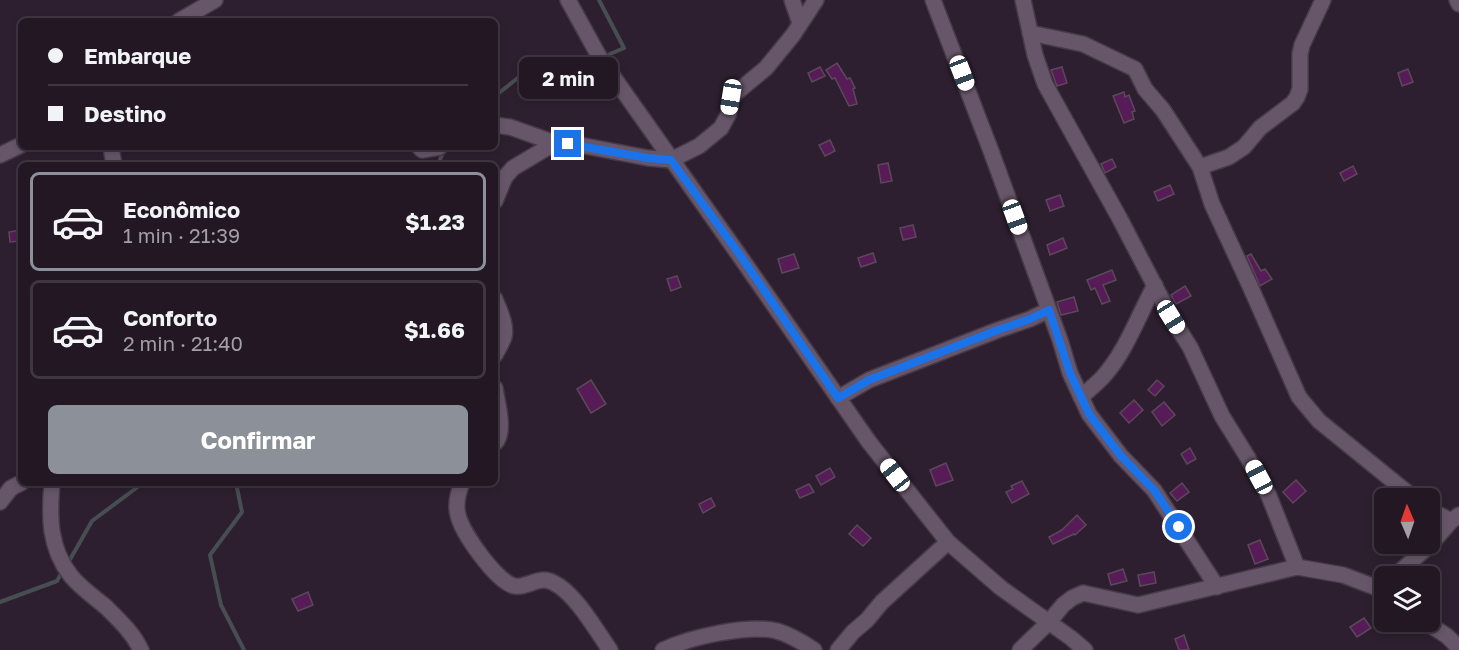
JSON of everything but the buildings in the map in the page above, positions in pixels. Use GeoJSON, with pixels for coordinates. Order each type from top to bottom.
{"type":"FeatureCollection","features":[{"type":"Feature","properties":{"kind":"street"},"geometry":{"type":"LineString","coordinates":[[568,0],[600,58],[671,160],[740,255],[869,442],[948,542],[1001,588],[1085,650]]}},
{"type":"Feature","properties":{"kind":"street"},"geometry":{"type":"LineString","coordinates":[[792,0],[800,23]]}},
{"type":"Feature","properties":{"kind":"street"},"geometry":{"type":"LineString","coordinates":[[498,125],[510,127],[555,143],[671,160],[699,146],[721,128],[729,114],[731,97],[766,68],[793,35],[816,0]]}},
{"type":"Feature","properties":{"kind":"street"},"geometry":{"type":"LineString","coordinates":[[933,0],[991,151],[1070,373],[1089,414],[1121,456],[1154,490],[1217,587]]}},
{"type":"Feature","properties":{"kind":"street"},"geometry":{"type":"LineString","coordinates":[[1023,0],[1035,55],[1045,84],[1171,317],[1190,347],[1222,416],[1269,496],[1297,567]]}},
{"type":"Feature","properties":{"kind":"street"},"geometry":{"type":"LineString","coordinates":[[1200,167],[1229,157],[1244,147],[1260,128],[1293,103],[1300,89],[1302,45],[1323,0]]}},
{"type":"Feature","properties":{"kind":"street"},"geometry":{"type":"LineString","coordinates":[[1457,0],[1459,4]]}},
{"type":"Feature","properties":{"kind":"street"},"geometry":{"type":"LineString","coordinates":[[184,18],[209,2]]}},
{"type":"Feature","properties":{"kind":"street"},"geometry":{"type":"LineString","coordinates":[[1030,33],[1083,44],[1135,69],[1145,89],[1163,110],[1200,167],[1212,204],[1299,397],[1319,421],[1402,488]]}},
{"type":"Feature","properties":{"kind":"street"},"geometry":{"type":"LineString","coordinates":[[498,194],[505,177],[513,168],[555,143]]}},
{"type":"Feature","properties":{"kind":"street"},"geometry":{"type":"LineString","coordinates":[[0,155],[18,146]]}},
{"type":"Feature","properties":{"kind":"street"},"geometry":{"type":"LineString","coordinates":[[1081,397],[1102,377],[1118,355],[1155,285]]}},
{"type":"Feature","properties":{"kind":"street"},"geometry":{"type":"LineString","coordinates":[[498,307],[504,323],[504,338],[498,349]]}},
{"type":"Feature","properties":{"kind":"street"},"geometry":{"type":"LineString","coordinates":[[838,398],[869,380],[1049,310]]}},
{"type":"Feature","properties":{"kind":"street"},"geometry":{"type":"LineString","coordinates":[[498,405],[500,416],[500,438],[498,440]]}},
{"type":"Feature","properties":{"kind":"street"},"geometry":{"type":"LineString","coordinates":[[0,502],[11,488],[18,484]]}},
{"type":"Feature","properties":{"kind":"street"},"geometry":{"type":"LineString","coordinates":[[52,486],[50,523],[59,558],[72,577],[117,618],[141,650]]}},
{"type":"Feature","properties":{"kind":"street"},"geometry":{"type":"LineString","coordinates":[[461,486],[457,497],[457,514],[463,529],[486,562],[501,578],[517,587],[539,580],[555,583],[570,594],[610,650]]}},
{"type":"Feature","properties":{"kind":"street"},"geometry":{"type":"LineString","coordinates":[[1406,566],[1455,518],[1440,513]]}},
{"type":"Feature","properties":{"kind":"street"},"geometry":{"type":"LineString","coordinates":[[838,650],[852,632],[867,620],[882,602],[948,542]]}},
{"type":"Feature","properties":{"kind":"street"},"geometry":{"type":"LineString","coordinates":[[1020,650],[1063,605],[1083,593],[1138,605],[1297,567],[1343,575],[1374,586]]}},
{"type":"Feature","properties":{"kind":"street"},"geometry":{"type":"LineString","coordinates":[[663,650],[673,645],[709,636],[755,628],[776,631],[796,638],[814,650]]}},
{"type":"Feature","properties":{"kind":"street"},"geometry":{"type":"LineString","coordinates":[[1440,631],[1459,648]]}},
{"type":"Feature","properties":{"kind":"waterway"},"geometry":{"type":"LineString","coordinates":[[599,0],[624,48],[603,57]]}},
{"type":"Feature","properties":{"kind":"waterway"},"geometry":{"type":"LineString","coordinates":[[498,94],[542,59],[595,58]]}},
{"type":"Feature","properties":{"kind":"waterway"},"geometry":{"type":"LineString","coordinates":[[439,162],[443,152]]}},
{"type":"Feature","properties":{"kind":"waterway"},"geometry":{"type":"LineString","coordinates":[[68,563],[92,521],[139,486]]}},
{"type":"Feature","properties":{"kind":"waterway"},"geometry":{"type":"LineString","coordinates":[[237,486],[242,512],[210,555],[221,605],[244,650]]}},
{"type":"Feature","properties":{"kind":"waterway"},"geometry":{"type":"LineString","coordinates":[[0,602],[57,581],[62,572]]}},
{"type":"Feature","properties":{"kind":"route"},"geometry":{"type":"LineString","coordinates":[[568,144],[671,160],[740,255],[838,398],[869,380],[1049,310],[1070,373],[1089,414],[1121,456],[1154,490],[1179,527]]}}]}
